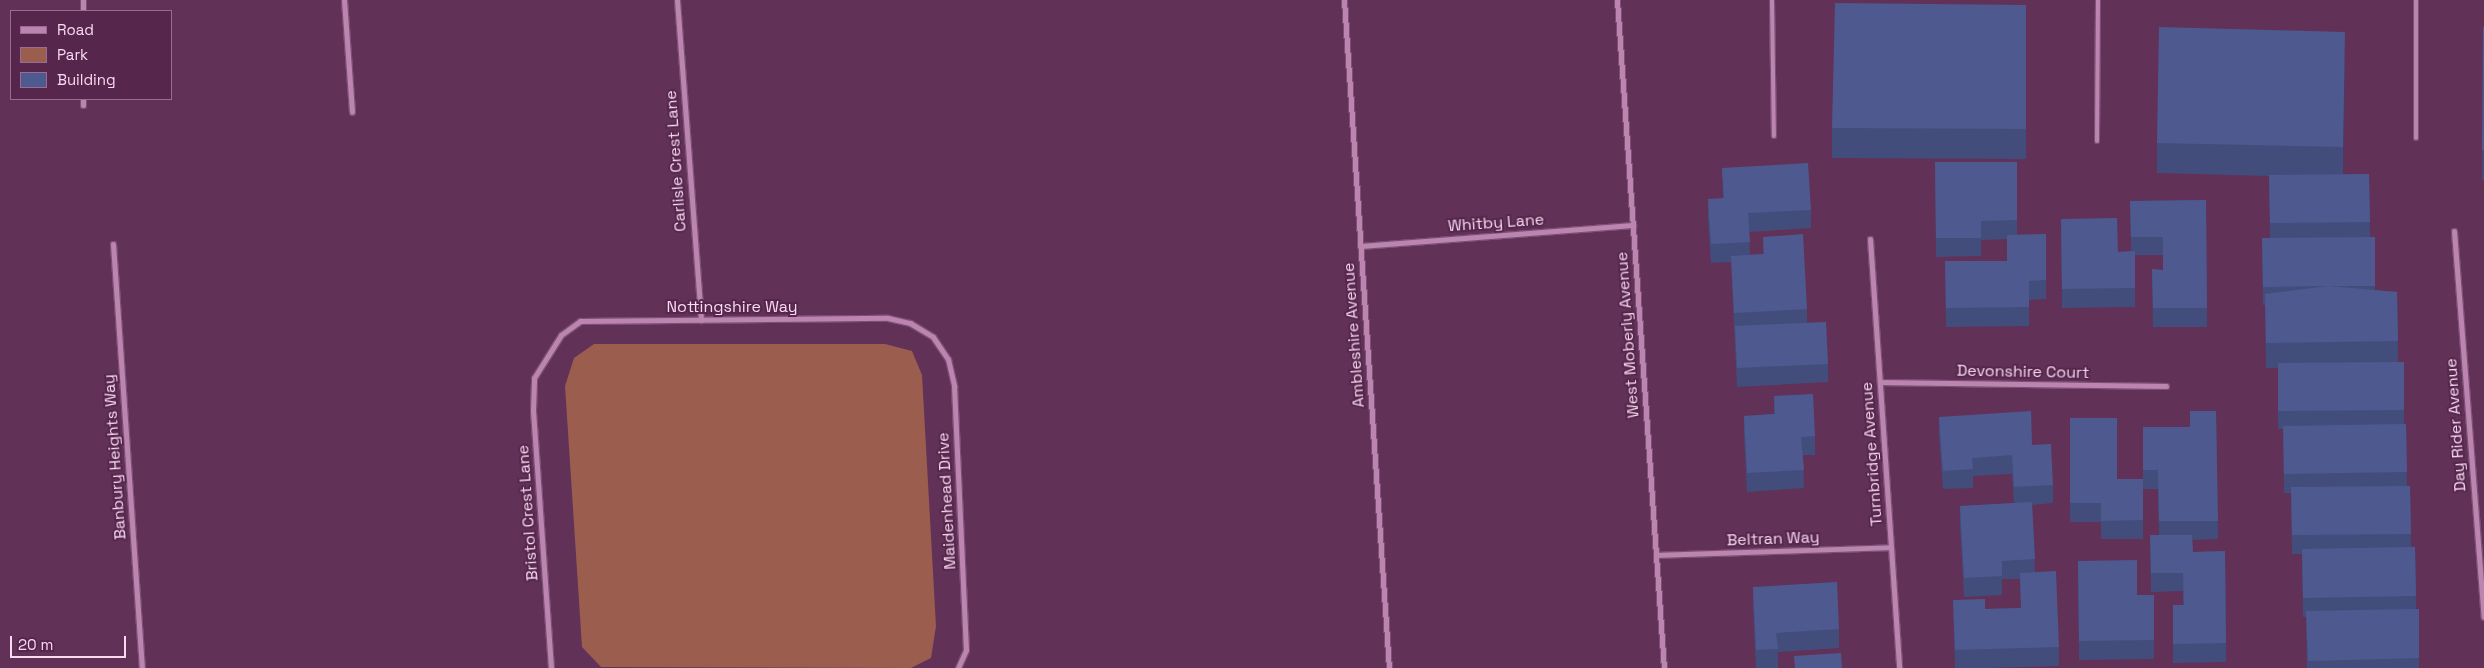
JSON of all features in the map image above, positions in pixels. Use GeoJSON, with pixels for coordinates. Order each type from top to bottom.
{"type":"FeatureCollection","features":[{"type":"Feature","properties":{"kind":"street"},"geometry":{"type":"LineString","coordinates":[[344,0],[352,112]]}},
{"type":"Feature","properties":{"kind":"street","name":"Carlisle Crest Lane"},"geometry":{"type":"LineString","coordinates":[[677,0],[701,320]]}},
{"type":"Feature","properties":{"kind":"street","name":"Ambleshire Avenue"},"geometry":{"type":"LineString","coordinates":[[1344,0],[1389,668]]}},
{"type":"Feature","properties":{"kind":"street","name":"West Moberly Avenue"},"geometry":{"type":"LineString","coordinates":[[1617,0],[1664,668]]}},
{"type":"Feature","properties":{"kind":"street","name":"Whitby Lane"},"geometry":{"type":"LineString","coordinates":[[1360,246],[1633,225]]}},
{"type":"Feature","properties":{"kind":"street","name":"Day Rider Avenue"},"geometry":{"type":"LineString","coordinates":[[2454,231],[2484,617]]}},
{"type":"Feature","properties":{"kind":"street","name":"Turnbridge Avenue"},"geometry":{"type":"LineString","coordinates":[[1870,239],[1899,668]]}},
{"type":"Feature","properties":{"kind":"street","name":"Banbury Heights Way"},"geometry":{"type":"LineString","coordinates":[[113,244],[142,668]]}},
{"type":"Feature","properties":{"kind":"street","name":"Nottingshire Way"},"geometry":{"type":"LineString","coordinates":[[543,359],[580,321],[888,318],[910,323],[933,337]]}},
{"type":"Feature","properties":{"kind":"street","name":"Maidenhead Drive"},"geometry":{"type":"LineString","coordinates":[[933,337],[948,359],[954,386],[966,650],[958,668]]}},
{"type":"Feature","properties":{"kind":"street","name":"Bristol Crest Lane"},"geometry":{"type":"LineString","coordinates":[[543,359],[534,378],[533,410],[551,668]]}},
{"type":"Feature","properties":{"kind":"street","name":"Devonshire Court"},"geometry":{"type":"LineString","coordinates":[[1880,382],[2166,386]]}},
{"type":"Feature","properties":{"kind":"street","name":"Beltran Way"},"geometry":{"type":"LineString","coordinates":[[1656,555],[1891,547]]}},
{"type":"Feature","properties":{"kind":"lane"},"geometry":{"type":"LineString","coordinates":[[1772,0],[1774,136]]}},
{"type":"Feature","properties":{"kind":"lane"},"geometry":{"type":"LineString","coordinates":[[2096,141],[2098,0]]}},
{"type":"Feature","properties":{"kind":"lane"},"geometry":{"type":"LineString","coordinates":[[2416,0],[2416,138]]}},
{"type":"Feature","properties":{"kind":"green space"},"geometry":{"type":"Polygon","coordinates":[[[594,344],[885,344],[912,351],[922,375],[936,626],[931,658],[911,668],[601,667],[582,647],[565,386],[574,358],[594,344]]]}},
{"type":"Feature","properties":{"kind":"building"},"geometry":{"type":"Polygon","coordinates":[[[1835,3],[2026,5],[2026,129],[1832,128],[1835,3]]]}},
{"type":"Feature","properties":{"kind":"building"},"geometry":{"type":"Polygon","coordinates":[[[2159,27],[2345,32],[2343,147],[2157,143],[2159,27]]]}},
{"type":"Feature","properties":{"kind":"building"},"geometry":{"type":"Polygon","coordinates":[[[2483,27],[2484,150],[2482,150],[2483,27]]]}},
{"type":"Feature","properties":{"kind":"building"},"geometry":{"type":"Polygon","coordinates":[[[1935,162],[2017,162],[2017,220],[1981,221],[1981,238],[1936,238],[1935,162]]]}},
{"type":"Feature","properties":{"kind":"building"},"geometry":{"type":"Polygon","coordinates":[[[1808,163],[1811,210],[1748,213],[1750,242],[1711,244],[1708,199],[1724,198],[1722,168],[1808,163]]]}},
{"type":"Feature","properties":{"kind":"building"},"geometry":{"type":"Polygon","coordinates":[[[2369,174],[2370,222],[2270,223],[2269,175],[2369,174]]]}},
{"type":"Feature","properties":{"kind":"building"},"geometry":{"type":"Polygon","coordinates":[[[2206,200],[2207,308],[2153,308],[2152,269],[2163,270],[2163,237],[2131,237],[2130,201],[2206,200]]]}},
{"type":"Feature","properties":{"kind":"building"},"geometry":{"type":"Polygon","coordinates":[[[2117,218],[2118,252],[2135,251],[2135,288],[2062,289],[2061,219],[2117,218]]]}},
{"type":"Feature","properties":{"kind":"building"},"geometry":{"type":"Polygon","coordinates":[[[1803,234],[1807,309],[1734,313],[1731,256],[1764,254],[1763,237],[1803,234]]]}},
{"type":"Feature","properties":{"kind":"building"},"geometry":{"type":"Polygon","coordinates":[[[2046,234],[2046,280],[2029,281],[2029,307],[1946,308],[1945,261],[2007,261],[2007,235],[2046,234]]]}},
{"type":"Feature","properties":{"kind":"building"},"geometry":{"type":"Polygon","coordinates":[[[2375,237],[2375,286],[2263,287],[2262,238],[2375,237]]]}},
{"type":"Feature","properties":{"kind":"building"},"geometry":{"type":"Polygon","coordinates":[[[2328,286],[2397,292],[2398,341],[2266,343],[2265,294],[2328,286]]]}},
{"type":"Feature","properties":{"kind":"building"},"geometry":{"type":"Polygon","coordinates":[[[1826,322],[1828,364],[1737,368],[1735,326],[1826,322]]]}},
{"type":"Feature","properties":{"kind":"building"},"geometry":{"type":"Polygon","coordinates":[[[2404,362],[2404,410],[2278,411],[2278,363],[2404,362]]]}},
{"type":"Feature","properties":{"kind":"building"},"geometry":{"type":"Polygon","coordinates":[[[1813,394],[1815,436],[1801,437],[1804,470],[1747,473],[1744,416],[1775,414],[1774,396],[1813,394]]]}},
{"type":"Feature","properties":{"kind":"building"},"geometry":{"type":"Polygon","coordinates":[[[2031,411],[2032,445],[2051,444],[2053,485],[2014,487],[2012,455],[1972,458],[1973,469],[1943,471],[1939,417],[2031,411]]]}},
{"type":"Feature","properties":{"kind":"building"},"geometry":{"type":"Polygon","coordinates":[[[2190,411],[2216,411],[2218,521],[2159,521],[2158,470],[2143,470],[2143,427],[2190,427],[2190,411]]]}},
{"type":"Feature","properties":{"kind":"building"},"geometry":{"type":"Polygon","coordinates":[[[2070,418],[2117,418],[2117,479],[2143,479],[2143,520],[2101,521],[2101,503],[2070,503],[2070,418]]]}},
{"type":"Feature","properties":{"kind":"building"},"geometry":{"type":"Polygon","coordinates":[[[2406,424],[2407,472],[2284,474],[2283,426],[2406,424]]]}},
{"type":"Feature","properties":{"kind":"building"},"geometry":{"type":"Polygon","coordinates":[[[2410,486],[2411,534],[2292,535],[2291,487],[2410,486]]]}},
{"type":"Feature","properties":{"kind":"building"},"geometry":{"type":"Polygon","coordinates":[[[2032,502],[2035,559],[2002,561],[2002,576],[1964,578],[1960,506],[2032,502]]]}},
{"type":"Feature","properties":{"kind":"building"},"geometry":{"type":"Polygon","coordinates":[[[2150,535],[2192,535],[2193,552],[2225,551],[2226,643],[2173,644],[2173,605],[2184,605],[2183,573],[2151,573],[2150,535]]]}},
{"type":"Feature","properties":{"kind":"building"},"geometry":{"type":"Polygon","coordinates":[[[2415,547],[2416,596],[2303,598],[2302,549],[2415,547]]]}},
{"type":"Feature","properties":{"kind":"building"},"geometry":{"type":"Polygon","coordinates":[[[2137,560],[2137,595],[2154,595],[2154,640],[2079,641],[2078,561],[2137,560]]]}},
{"type":"Feature","properties":{"kind":"building"},"geometry":{"type":"Polygon","coordinates":[[[2056,571],[2059,647],[1955,650],[1953,600],[1985,599],[1985,609],[2021,608],[2020,573],[2056,571]]]}},
{"type":"Feature","properties":{"kind":"building"},"geometry":{"type":"Polygon","coordinates":[[[1837,582],[1839,629],[1776,633],[1778,649],[1756,650],[1753,587],[1837,582]]]}},
{"type":"Feature","properties":{"kind":"building"},"geometry":{"type":"Polygon","coordinates":[[[2419,609],[2419,658],[2308,661],[2306,611],[2419,609]]]}},
{"type":"Feature","properties":{"kind":"building"},"geometry":{"type":"Polygon","coordinates":[[[1841,653],[1842,668],[1795,668],[1794,656],[1841,653]]]}}]}
